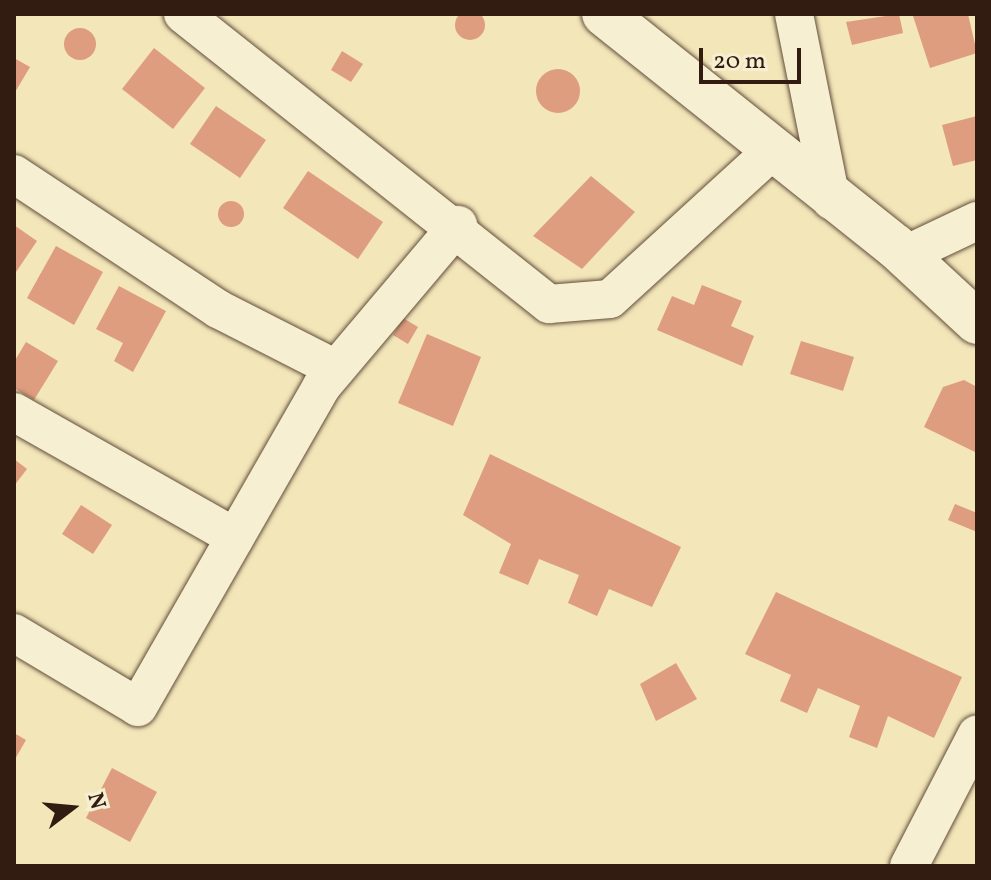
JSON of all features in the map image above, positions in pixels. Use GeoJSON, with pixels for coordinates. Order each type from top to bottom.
{"type":"FeatureCollection","features":[{"type":"Feature","properties":{"kind":"street"},"geometry":{"type":"LineString","coordinates":[[183,14],[458,225],[549,304],[584,306],[610,299],[772,151]]}},
{"type":"Feature","properties":{"kind":"street"},"geometry":{"type":"LineString","coordinates":[[604,14],[831,200],[905,255],[977,322]]}},
{"type":"Feature","properties":{"kind":"street"},"geometry":{"type":"LineString","coordinates":[[794,14],[831,200]]}},
{"type":"Feature","properties":{"kind":"street"},"geometry":{"type":"LineString","coordinates":[[14,174],[218,309],[336,369]]}},
{"type":"Feature","properties":{"kind":"street"},"geometry":{"type":"LineString","coordinates":[[905,255],[977,221]]}},
{"type":"Feature","properties":{"kind":"street"},"geometry":{"type":"LineString","coordinates":[[14,633],[138,707],[336,369],[458,225]]}},
{"type":"Feature","properties":{"kind":"street"},"geometry":{"type":"LineString","coordinates":[[14,412],[235,537]]}},
{"type":"Feature","properties":{"kind":"street"},"geometry":{"type":"LineString","coordinates":[[910,866],[977,734]]}},
{"type":"Feature","properties":{"kind":"building"},"geometry":{"type":"Polygon","coordinates":[[[470,10],[481,14],[485,25],[481,36],[470,40],[459,36],[455,25],[459,14],[470,10]]]}},
{"type":"Feature","properties":{"kind":"building"},"geometry":{"type":"Polygon","coordinates":[[[899,14],[903,33],[852,45],[846,22],[899,14]]]}},
{"type":"Feature","properties":{"kind":"building"},"geometry":{"type":"Polygon","coordinates":[[[968,14],[977,53],[930,68],[913,16],[968,14]]]}},
{"type":"Feature","properties":{"kind":"building"},"geometry":{"type":"Polygon","coordinates":[[[80,28],[92,32],[96,44],[92,56],[80,60],[68,56],[64,44],[68,32],[80,28]]]}},
{"type":"Feature","properties":{"kind":"building"},"geometry":{"type":"Polygon","coordinates":[[[154,48],[205,88],[173,129],[122,89],[154,48]]]}},
{"type":"Feature","properties":{"kind":"building"},"geometry":{"type":"Polygon","coordinates":[[[342,51],[363,64],[351,82],[331,70],[342,51]]]}},
{"type":"Feature","properties":{"kind":"building"},"geometry":{"type":"Polygon","coordinates":[[[14,58],[30,67],[14,94],[14,58]]]}},
{"type":"Feature","properties":{"kind":"building"},"geometry":{"type":"Polygon","coordinates":[[[558,69],[574,75],[580,91],[574,107],[558,113],[542,107],[536,91],[542,75],[558,69]]]}},
{"type":"Feature","properties":{"kind":"building"},"geometry":{"type":"Polygon","coordinates":[[[216,106],[266,140],[240,178],[190,144],[216,106]]]}},
{"type":"Feature","properties":{"kind":"building"},"geometry":{"type":"Polygon","coordinates":[[[977,116],[977,160],[953,166],[942,125],[977,116]]]}},
{"type":"Feature","properties":{"kind":"building"},"geometry":{"type":"Polygon","coordinates":[[[308,171],[383,222],[358,259],[283,208],[308,171]]]}},
{"type":"Feature","properties":{"kind":"building"},"geometry":{"type":"Polygon","coordinates":[[[591,176],[635,212],[582,269],[533,236],[591,176]]]}},
{"type":"Feature","properties":{"kind":"building"},"geometry":{"type":"Polygon","coordinates":[[[231,201],[241,204],[244,214],[241,224],[231,227],[221,224],[218,214],[221,204],[231,201]]]}},
{"type":"Feature","properties":{"kind":"building"},"geometry":{"type":"Polygon","coordinates":[[[14,225],[37,241],[14,275],[14,225]]]}},
{"type":"Feature","properties":{"kind":"building"},"geometry":{"type":"Polygon","coordinates":[[[56,246],[103,272],[74,325],[27,298],[56,246]]]}},
{"type":"Feature","properties":{"kind":"building"},"geometry":{"type":"Polygon","coordinates":[[[702,285],[742,301],[731,326],[754,336],[742,366],[657,330],[672,296],[694,305],[702,285]]]}},
{"type":"Feature","properties":{"kind":"building"},"geometry":{"type":"Polygon","coordinates":[[[119,286],[166,311],[133,372],[114,361],[123,343],[96,329],[119,286]]]}},
{"type":"Feature","properties":{"kind":"building"},"geometry":{"type":"Polygon","coordinates":[[[403,318],[418,327],[408,344],[393,335],[403,318]]]}},
{"type":"Feature","properties":{"kind":"building"},"geometry":{"type":"Polygon","coordinates":[[[427,334],[481,357],[453,426],[398,403],[427,334]]]}},
{"type":"Feature","properties":{"kind":"building"},"geometry":{"type":"Polygon","coordinates":[[[801,341],[854,357],[843,391],[790,374],[801,341]]]}},
{"type":"Feature","properties":{"kind":"building"},"geometry":{"type":"Polygon","coordinates":[[[26,342],[58,361],[34,400],[14,388],[14,362],[26,342]]]}},
{"type":"Feature","properties":{"kind":"building"},"geometry":{"type":"Polygon","coordinates":[[[964,380],[977,387],[977,453],[924,427],[943,387],[964,380]]]}},
{"type":"Feature","properties":{"kind":"building"},"geometry":{"type":"Polygon","coordinates":[[[490,454],[681,547],[652,607],[609,589],[597,616],[568,603],[579,575],[539,559],[528,585],[499,573],[511,544],[463,515],[490,454]]]}},
{"type":"Feature","properties":{"kind":"building"},"geometry":{"type":"Polygon","coordinates":[[[14,459],[27,469],[14,486],[14,459]]]}},
{"type":"Feature","properties":{"kind":"building"},"geometry":{"type":"Polygon","coordinates":[[[955,504],[977,513],[977,532],[948,520],[955,504]]]}},
{"type":"Feature","properties":{"kind":"building"},"geometry":{"type":"Polygon","coordinates":[[[81,505],[112,525],[93,554],[62,534],[81,505]]]}},
{"type":"Feature","properties":{"kind":"building"},"geometry":{"type":"Polygon","coordinates":[[[776,592],[962,677],[934,738],[888,716],[877,748],[849,737],[860,706],[818,688],[807,713],[780,701],[791,675],[745,654],[776,592]]]}},
{"type":"Feature","properties":{"kind":"building"},"geometry":{"type":"Polygon","coordinates":[[[676,663],[697,699],[656,721],[640,684],[676,663]]]}},
{"type":"Feature","properties":{"kind":"building"},"geometry":{"type":"Polygon","coordinates":[[[14,733],[26,740],[14,761],[14,733]]]}},
{"type":"Feature","properties":{"kind":"building"},"geometry":{"type":"Polygon","coordinates":[[[112,768],[157,792],[130,842],[86,818],[112,768]]]}}]}
